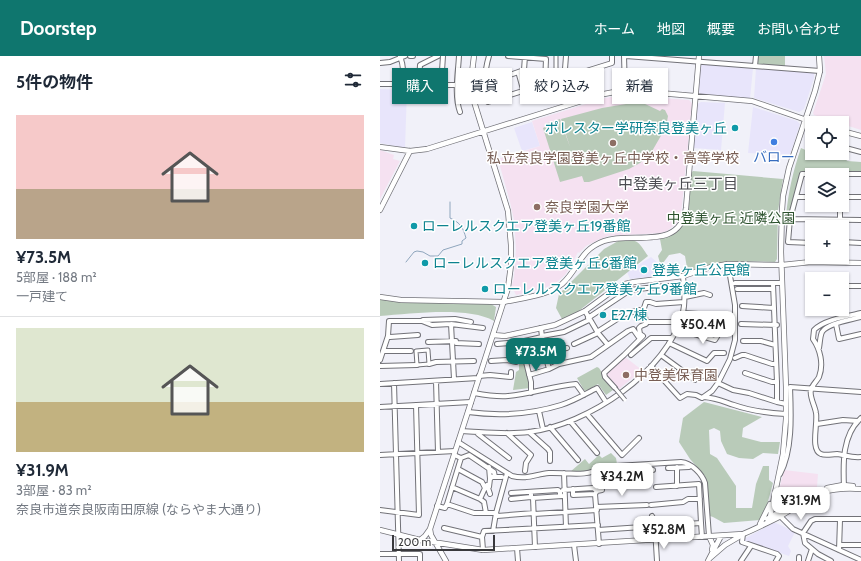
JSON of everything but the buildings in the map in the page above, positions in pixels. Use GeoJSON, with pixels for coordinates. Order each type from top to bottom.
{"type":"FeatureCollection","features":[{"type":"Feature","properties":{"kind":"street"},"geometry":{"type":"LineString","coordinates":[[438,56],[420,65],[419,82],[421,84],[456,85]]}},
{"type":"Feature","properties":{"kind":"street"},"geometry":{"type":"LineString","coordinates":[[442,68],[443,56]]}},
{"type":"Feature","properties":{"kind":"street"},"geometry":{"type":"LineString","coordinates":[[458,68],[459,56]]}},
{"type":"Feature","properties":{"kind":"street"},"geometry":{"type":"LineString","coordinates":[[420,540],[430,529],[504,302],[508,288],[511,265],[509,220],[499,181],[472,95],[471,81],[474,56]]}},
{"type":"Feature","properties":{"kind":"street"},"geometry":{"type":"LineString","coordinates":[[487,68],[489,56]]}},
{"type":"Feature","properties":{"kind":"street"},"geometry":{"type":"LineString","coordinates":[[508,56],[546,59],[546,68]]}},
{"type":"Feature","properties":{"kind":"street"},"geometry":{"type":"LineString","coordinates":[[556,56],[556,68]]}},
{"type":"Feature","properties":{"kind":"street"},"geometry":{"type":"LineString","coordinates":[[565,68],[566,56]]}},
{"type":"Feature","properties":{"kind":"street"},"geometry":{"type":"LineString","coordinates":[[596,68],[612,63],[612,56]]}},
{"type":"Feature","properties":{"kind":"street"},"geometry":{"type":"LineString","coordinates":[[625,68],[625,56],[699,59],[755,66],[820,71]]}},
{"type":"Feature","properties":{"kind":"street"},"geometry":{"type":"LineString","coordinates":[[755,66],[756,56]]}},
{"type":"Feature","properties":{"kind":"street"},"geometry":{"type":"LineString","coordinates":[[806,116],[820,71],[819,56]]}},
{"type":"Feature","properties":{"kind":"street"},"geometry":{"type":"LineString","coordinates":[[380,63],[390,62],[402,57],[403,65],[401,84],[380,84]]}},
{"type":"Feature","properties":{"kind":"street"},"geometry":{"type":"LineString","coordinates":[[512,75],[524,70],[524,57]]}},
{"type":"Feature","properties":{"kind":"street"},"geometry":{"type":"LineString","coordinates":[[380,297],[401,300],[504,302],[543,293],[557,287],[570,275],[583,255],[592,247],[600,243],[611,240],[663,236],[671,233],[679,226],[685,213],[699,59]]}},
{"type":"Feature","properties":{"kind":"street"},"geometry":{"type":"LineString","coordinates":[[518,73],[520,80]]}},
{"type":"Feature","properties":{"kind":"street"},"geometry":{"type":"LineString","coordinates":[[380,147],[410,151],[427,149],[612,92]]}},
{"type":"Feature","properties":{"kind":"street"},"geometry":{"type":"LineString","coordinates":[[668,94],[752,101],[805,120],[791,163],[783,196],[781,245],[786,414],[783,454],[769,520]]}},
{"type":"Feature","properties":{"kind":"street"},"geometry":{"type":"LineString","coordinates":[[457,104],[460,112]]}},
{"type":"Feature","properties":{"kind":"street"},"geometry":{"type":"LineString","coordinates":[[849,133],[861,136]]}},
{"type":"Feature","properties":{"kind":"street"},"geometry":{"type":"LineString","coordinates":[[849,149],[861,152]]}},
{"type":"Feature","properties":{"kind":"street"},"geometry":{"type":"LineString","coordinates":[[380,210],[410,151]]}},
{"type":"Feature","properties":{"kind":"street"},"geometry":{"type":"LineString","coordinates":[[805,243],[788,242],[790,219],[802,174],[861,174]]}},
{"type":"Feature","properties":{"kind":"street"},"geometry":{"type":"LineString","coordinates":[[796,197],[805,197]]}},
{"type":"Feature","properties":{"kind":"street"},"geometry":{"type":"LineString","coordinates":[[849,197],[861,197]]}},
{"type":"Feature","properties":{"kind":"street"},"geometry":{"type":"LineString","coordinates":[[790,219],[840,220],[840,212]]}},
{"type":"Feature","properties":{"kind":"street"},"geometry":{"type":"LineString","coordinates":[[849,220],[861,220]]}},
{"type":"Feature","properties":{"kind":"street"},"geometry":{"type":"LineString","coordinates":[[849,242],[861,242]]}},
{"type":"Feature","properties":{"kind":"street"},"geometry":{"type":"LineString","coordinates":[[493,335],[505,336],[555,325],[585,311],[615,289],[625,284],[683,276],[711,267],[728,264],[782,265],[805,263]]}},
{"type":"Feature","properties":{"kind":"street"},"geometry":{"type":"LineString","coordinates":[[849,263],[861,263]]}},
{"type":"Feature","properties":{"kind":"street"},"geometry":{"type":"LineString","coordinates":[[704,397],[712,391],[718,383],[730,359],[735,340],[735,305],[728,264]]}},
{"type":"Feature","properties":{"kind":"street"},"geometry":{"type":"LineString","coordinates":[[462,432],[529,432],[550,427],[587,414],[633,383],[661,355],[677,329],[685,299],[683,276]]}},
{"type":"Feature","properties":{"kind":"street"},"geometry":{"type":"LineString","coordinates":[[735,283],[782,283]]}},
{"type":"Feature","properties":{"kind":"street"},"geometry":{"type":"LineString","coordinates":[[773,284],[776,325],[777,402]]}},
{"type":"Feature","properties":{"kind":"street"},"geometry":{"type":"LineString","coordinates":[[496,344],[520,342],[564,332],[589,319],[630,290],[664,286],[684,286]]}},
{"type":"Feature","properties":{"kind":"street"},"geometry":{"type":"LineString","coordinates":[[849,286],[861,286]]}},
{"type":"Feature","properties":{"kind":"street"},"geometry":{"type":"LineString","coordinates":[[736,289],[773,289]]}},
{"type":"Feature","properties":{"kind":"street"},"geometry":{"type":"LineString","coordinates":[[646,322],[644,308],[646,302],[656,304],[685,299],[694,293],[710,294]]}},
{"type":"Feature","properties":{"kind":"street"},"geometry":{"type":"LineString","coordinates":[[742,306],[774,308]]}},
{"type":"Feature","properties":{"kind":"street"},"geometry":{"type":"LineString","coordinates":[[574,344],[598,332],[625,314],[639,310]]}},
{"type":"Feature","properties":{"kind":"street"},"geometry":{"type":"LineString","coordinates":[[585,311],[608,345]]}},
{"type":"Feature","properties":{"kind":"street"},"geometry":{"type":"LineString","coordinates":[[682,313],[729,316]]}},
{"type":"Feature","properties":{"kind":"street"},"geometry":{"type":"LineString","coordinates":[[819,348],[812,337],[816,328],[836,319],[861,313]]}},
{"type":"Feature","properties":{"kind":"street"},"geometry":{"type":"LineString","coordinates":[[861,318],[836,324],[823,331],[819,348],[821,371],[818,379],[811,388],[810,393],[815,408],[817,424],[815,445],[818,452],[824,455],[861,457]]}},
{"type":"Feature","properties":{"kind":"street"},"geometry":{"type":"LineString","coordinates":[[380,360],[388,336],[389,321],[455,319],[471,322]]}},
{"type":"Feature","properties":{"kind":"street"},"geometry":{"type":"LineString","coordinates":[[422,321],[432,325],[451,324],[483,328]]}},
{"type":"Feature","properties":{"kind":"street"},"geometry":{"type":"LineString","coordinates":[[625,400],[605,377],[604,373],[643,336],[640,334],[639,328],[646,324],[646,322],[679,322]]}},
{"type":"Feature","properties":{"kind":"street"},"geometry":{"type":"LineString","coordinates":[[451,324],[454,380]]}},
{"type":"Feature","properties":{"kind":"street"},"geometry":{"type":"LineString","coordinates":[[741,324],[776,325]]}},
{"type":"Feature","properties":{"kind":"street"},"geometry":{"type":"LineString","coordinates":[[836,324],[839,340],[861,334]]}},
{"type":"Feature","properties":{"kind":"street"},"geometry":{"type":"LineString","coordinates":[[541,328],[549,369]]}},
{"type":"Feature","properties":{"kind":"street"},"geometry":{"type":"LineString","coordinates":[[529,375],[549,369],[559,364],[591,357],[633,329],[640,339]]}},
{"type":"Feature","properties":{"kind":"street"},"geometry":{"type":"LineString","coordinates":[[677,329],[715,340],[720,332],[728,331]]}},
{"type":"Feature","properties":{"kind":"street"},"geometry":{"type":"LineString","coordinates":[[388,336],[418,335]]}},
{"type":"Feature","properties":{"kind":"street"},"geometry":{"type":"LineString","coordinates":[[631,355],[651,338],[672,338]]}},
{"type":"Feature","properties":{"kind":"street"},"geometry":{"type":"LineString","coordinates":[[428,342],[456,341],[456,343],[479,344]]}},
{"type":"Feature","properties":{"kind":"street"},"geometry":{"type":"LineString","coordinates":[[743,341],[761,341],[776,345]]}},
{"type":"Feature","properties":{"kind":"street"},"geometry":{"type":"LineString","coordinates":[[669,343],[707,361],[714,353],[724,353]]}},
{"type":"Feature","properties":{"kind":"street"},"geometry":{"type":"LineString","coordinates":[[491,360],[507,360],[516,362],[545,352],[566,348]]}},
{"type":"Feature","properties":{"kind":"street"},"geometry":{"type":"LineString","coordinates":[[417,365],[416,351],[428,350],[429,364]]}},
{"type":"Feature","properties":{"kind":"street"},"geometry":{"type":"LineString","coordinates":[[383,351],[411,351]]}},
{"type":"Feature","properties":{"kind":"street"},"geometry":{"type":"LineString","coordinates":[[661,355],[695,380],[699,376],[708,376]]}},
{"type":"Feature","properties":{"kind":"street"},"geometry":{"type":"LineString","coordinates":[[735,358],[745,355],[776,364]]}},
{"type":"Feature","properties":{"kind":"street"},"geometry":{"type":"LineString","coordinates":[[525,358],[531,393]]}},
{"type":"Feature","properties":{"kind":"street"},"geometry":{"type":"LineString","coordinates":[[380,366],[474,361]]}},
{"type":"Feature","properties":{"kind":"street"},"geometry":{"type":"LineString","coordinates":[[651,366],[680,398],[687,394],[696,395],[702,398],[717,398],[734,405],[761,412],[786,414]]}},
{"type":"Feature","properties":{"kind":"street"},"geometry":{"type":"LineString","coordinates":[[380,384],[454,380],[479,377],[490,373],[511,377],[512,372]]}},
{"type":"Feature","properties":{"kind":"street"},"geometry":{"type":"LineString","coordinates":[[745,373],[772,382],[777,382]]}},
{"type":"Feature","properties":{"kind":"street"},"geometry":{"type":"LineString","coordinates":[[436,381],[438,452]]}},
{"type":"Feature","properties":{"kind":"street"},"geometry":{"type":"LineString","coordinates":[[394,383],[399,561]]}},
{"type":"Feature","properties":{"kind":"street"},"geometry":{"type":"LineString","coordinates":[[718,383],[733,390],[786,404]]}},
{"type":"Feature","properties":{"kind":"street"},"geometry":{"type":"LineString","coordinates":[[474,393],[507,396],[576,384],[584,395]]}},
{"type":"Feature","properties":{"kind":"street"},"geometry":{"type":"LineString","coordinates":[[778,478],[784,466],[787,451],[790,417],[790,386],[861,392]]}},
{"type":"Feature","properties":{"kind":"street"},"geometry":{"type":"LineString","coordinates":[[468,412],[507,413],[539,411],[562,404],[598,388],[606,402]]}},
{"type":"Feature","properties":{"kind":"street"},"geometry":{"type":"LineString","coordinates":[[380,407],[471,402]]}},
{"type":"Feature","properties":{"kind":"street"},"geometry":{"type":"LineString","coordinates":[[380,510],[419,515],[416,405]]}},
{"type":"Feature","properties":{"kind":"street"},"geometry":{"type":"LineString","coordinates":[[539,411],[543,429]]}},
{"type":"Feature","properties":{"kind":"street"},"geometry":{"type":"LineString","coordinates":[[587,414],[622,455],[639,438]]}},
{"type":"Feature","properties":{"kind":"street"},"geometry":{"type":"LineString","coordinates":[[817,424],[843,420],[859,420]]}},
{"type":"Feature","properties":{"kind":"street"},"geometry":{"type":"LineString","coordinates":[[844,486],[844,455],[847,440],[859,420]]}},
{"type":"Feature","properties":{"kind":"street"},"geometry":{"type":"LineString","coordinates":[[570,421],[597,453]]}},
{"type":"Feature","properties":{"kind":"street"},"geometry":{"type":"LineString","coordinates":[[550,427],[578,460]]}},
{"type":"Feature","properties":{"kind":"street"},"geometry":{"type":"LineString","coordinates":[[478,432],[478,434],[509,458]]}},
{"type":"Feature","properties":{"kind":"street"},"geometry":{"type":"LineString","coordinates":[[529,432],[548,449],[550,452],[550,461]]}},
{"type":"Feature","properties":{"kind":"street"},"geometry":{"type":"LineString","coordinates":[[507,433],[531,455],[526,463],[525,471]]}},
{"type":"Feature","properties":{"kind":"street"},"geometry":{"type":"LineString","coordinates":[[458,442],[512,476],[520,478],[533,477],[548,473],[582,474],[596,471],[600,467],[607,466],[684,462],[690,464],[704,479],[705,483],[709,536],[713,545],[709,559]]}},
{"type":"Feature","properties":{"kind":"street"},"geometry":{"type":"LineString","coordinates":[[380,455],[438,452],[454,453],[461,458]]}},
{"type":"Feature","properties":{"kind":"street"},"geometry":{"type":"LineString","coordinates":[[437,506],[445,508],[461,458],[469,454],[494,472],[495,477]]}},
{"type":"Feature","properties":{"kind":"street"},"geometry":{"type":"LineString","coordinates":[[677,467],[678,486]]}},
{"type":"Feature","properties":{"kind":"street"},"geometry":{"type":"LineString","coordinates":[[668,468],[689,467]]}},
{"type":"Feature","properties":{"kind":"street"},"geometry":{"type":"LineString","coordinates":[[489,468],[490,491]]}},
{"type":"Feature","properties":{"kind":"street"},"geometry":{"type":"LineString","coordinates":[[458,469],[482,482],[490,491]]}},
{"type":"Feature","properties":{"kind":"street"},"geometry":{"type":"LineString","coordinates":[[596,492],[602,490],[600,474],[653,470]]}},
{"type":"Feature","properties":{"kind":"street"},"geometry":{"type":"LineString","coordinates":[[493,531],[496,513],[507,473]]}},
{"type":"Feature","properties":{"kind":"street"},"geometry":{"type":"LineString","coordinates":[[562,496],[564,473]]}},
{"type":"Feature","properties":{"kind":"street"},"geometry":{"type":"LineString","coordinates":[[490,479],[492,477],[502,477]]}},
{"type":"Feature","properties":{"kind":"street"},"geometry":{"type":"LineString","coordinates":[[480,499],[485,488],[482,482]]}},
{"type":"Feature","properties":{"kind":"street"},"geometry":{"type":"LineString","coordinates":[[656,487],[699,484],[702,537]]}},
{"type":"Feature","properties":{"kind":"street"},"geometry":{"type":"LineString","coordinates":[[380,530],[420,540],[483,550],[743,534],[811,496],[844,486]]}},
{"type":"Feature","properties":{"kind":"street"},"geometry":{"type":"LineString","coordinates":[[780,514],[787,507],[814,492],[825,488],[844,486],[861,488]]}},
{"type":"Feature","properties":{"kind":"street"},"geometry":{"type":"LineString","coordinates":[[452,487],[480,499],[484,502],[486,512]]}},
{"type":"Feature","properties":{"kind":"street"},"geometry":{"type":"LineString","coordinates":[[511,493],[558,490],[560,488],[593,488],[596,492],[599,544]]}},
{"type":"Feature","properties":{"kind":"street"},"geometry":{"type":"LineString","coordinates":[[558,490],[562,496],[566,512],[566,527]]}},
{"type":"Feature","properties":{"kind":"street"},"geometry":{"type":"LineString","coordinates":[[483,493],[490,491]]}},
{"type":"Feature","properties":{"kind":"street"},"geometry":{"type":"LineString","coordinates":[[531,492],[536,547]]}},
{"type":"Feature","properties":{"kind":"street"},"geometry":{"type":"LineString","coordinates":[[775,492],[780,514],[793,529],[840,548],[861,560]]}},
{"type":"Feature","properties":{"kind":"street"},"geometry":{"type":"LineString","coordinates":[[760,524],[775,492]]}},
{"type":"Feature","properties":{"kind":"street"},"geometry":{"type":"LineString","coordinates":[[511,499],[562,496]]}},
{"type":"Feature","properties":{"kind":"street"},"geometry":{"type":"LineString","coordinates":[[447,504],[474,513],[496,513],[497,516],[566,512],[683,502],[688,499],[700,499]]}},
{"type":"Feature","properties":{"kind":"street"},"geometry":{"type":"LineString","coordinates":[[777,500],[780,504],[787,507]]}},
{"type":"Feature","properties":{"kind":"street"},"geometry":{"type":"LineString","coordinates":[[652,516],[654,518],[657,561]]}},
{"type":"Feature","properties":{"kind":"street"},"geometry":{"type":"LineString","coordinates":[[831,561],[818,554],[805,544],[803,533],[811,521],[815,519],[861,519]]}},
{"type":"Feature","properties":{"kind":"street"},"geometry":{"type":"LineString","coordinates":[[709,559],[743,534],[769,520]]}},
{"type":"Feature","properties":{"kind":"street"},"geometry":{"type":"LineString","coordinates":[[840,520],[840,548]]}},
{"type":"Feature","properties":{"kind":"street"},"geometry":{"type":"LineString","coordinates":[[483,550],[482,537],[484,531],[566,527],[654,526],[701,523]]}},
{"type":"Feature","properties":{"kind":"street"},"geometry":{"type":"LineString","coordinates":[[430,529],[446,561]]}},
{"type":"Feature","properties":{"kind":"street"},"geometry":{"type":"LineString","coordinates":[[446,530],[482,537]]}},
{"type":"Feature","properties":{"kind":"street"},"geometry":{"type":"LineString","coordinates":[[743,534],[742,542],[777,554],[780,556],[776,561]]}},
{"type":"Feature","properties":{"kind":"street"},"geometry":{"type":"LineString","coordinates":[[715,536],[718,542],[717,552]]}},
{"type":"Feature","properties":{"kind":"street"},"geometry":{"type":"LineString","coordinates":[[709,559],[721,536]]}},
{"type":"Feature","properties":{"kind":"street"},"geometry":{"type":"LineString","coordinates":[[574,545],[576,561]]}},
{"type":"Feature","properties":{"kind":"street"},"geometry":{"type":"LineString","coordinates":[[840,548],[861,545]]}},
{"type":"Feature","properties":{"kind":"street"},"geometry":{"type":"LineString","coordinates":[[741,561],[751,546]]}},
{"type":"Feature","properties":{"kind":"street"},"geometry":{"type":"LineString","coordinates":[[517,548],[518,561]]}},
{"type":"Feature","properties":{"kind":"street"},"geometry":{"type":"LineString","coordinates":[[808,561],[812,549]]}},
{"type":"Feature","properties":{"kind":"street"},"geometry":{"type":"LineString","coordinates":[[380,554],[420,554],[420,561]]}},
{"type":"Feature","properties":{"kind":"shaded area"},"geometry":{"type":"Polygon","coordinates":[[[824,56],[861,56],[861,130],[849,126],[849,116],[814,115],[813,113],[826,74],[824,56]]]}},
{"type":"Feature","properties":{"kind":"shaded area"},"geometry":{"type":"Polygon","coordinates":[[[700,64],[753,68],[750,99],[701,94],[698,91],[700,64]]]}},
{"type":"Feature","properties":{"kind":"shaded area"},"geometry":{"type":"Polygon","coordinates":[[[756,68],[814,72],[814,78],[804,109],[799,112],[754,98],[756,68]]]}},
{"type":"Feature","properties":{"kind":"shaded area"},"geometry":{"type":"Polygon","coordinates":[[[380,89],[392,89],[392,104],[407,104],[405,148],[380,143],[380,89]]]}},
{"type":"Feature","properties":{"kind":"shaded area"},"geometry":{"type":"Polygon","coordinates":[[[612,97],[612,104],[668,104],[668,98],[689,100],[692,103],[681,215],[678,222],[667,231],[661,233],[608,236],[598,240],[586,246],[579,253],[578,252],[565,275],[557,282],[543,289],[516,295],[514,291],[511,290],[514,277],[516,249],[514,220],[498,159],[540,146],[532,121],[586,104],[604,104],[605,98],[612,97]]]}},
{"type":"Feature","properties":{"kind":"shaded area"},"geometry":{"type":"Polygon","coordinates":[[[701,102],[725,103],[721,150],[693,148],[697,104],[701,102]]]}},
{"type":"Feature","properties":{"kind":"shaded area"},"geometry":{"type":"Polygon","coordinates":[[[753,107],[797,121],[800,124],[790,155],[748,153],[753,107]]]}},
{"type":"Feature","properties":{"kind":"shaded area"},"geometry":{"type":"Polygon","coordinates":[[[532,122],[540,146],[522,151],[514,128],[532,122]]]}},
{"type":"Feature","properties":{"kind":"shaded area"},"geometry":{"type":"Polygon","coordinates":[[[380,150],[394,155],[393,159],[400,161],[380,199],[380,150]]]}},
{"type":"Feature","properties":{"kind":"shaded area"},"geometry":{"type":"Polygon","coordinates":[[[651,257],[659,264],[662,276],[630,279],[627,272],[651,257]]]}},
{"type":"Feature","properties":{"kind":"shaded area"},"geometry":{"type":"Polygon","coordinates":[[[625,357],[642,370],[618,390],[606,376],[607,371],[625,357]]]}},
{"type":"Feature","properties":{"kind":"shaded area"},"geometry":{"type":"Polygon","coordinates":[[[784,470],[818,474],[817,487],[790,501],[783,502],[778,494],[784,470]]]}},
{"type":"Feature","properties":{"kind":"shaded area"},"geometry":{"type":"Polygon","coordinates":[[[773,523],[795,532],[788,546],[791,551],[789,556],[745,541],[744,539],[773,523]]]}},
{"type":"Feature","properties":{"kind":"green space"},"geometry":{"type":"Polygon","coordinates":[[[756,56],[785,56],[785,68],[755,66],[756,56]]]}},
{"type":"Feature","properties":{"kind":"green space","name":"私立奈良学園登美ヶ丘中学校・高等学校"},"geometry":{"type":"Polygon","coordinates":[[[626,104],[645,104],[660,111],[662,109],[665,110],[668,116],[666,127],[651,153],[640,163],[629,169],[589,182],[584,182],[582,176],[560,182],[543,128],[545,127],[545,124],[560,119],[570,147],[561,119],[602,108],[626,104]]]}},
{"type":"Feature","properties":{"kind":"green space"},"geometry":{"type":"Polygon","coordinates":[[[801,148],[805,150],[805,160],[846,160],[861,162],[861,172],[849,172],[849,168],[805,168],[805,173],[801,173],[789,217],[786,216],[793,174],[801,148]]]}},
{"type":"Feature","properties":{"kind":"green space","name":"中登美ヶ丘 近隣公園"},"geometry":{"type":"Polygon","coordinates":[[[693,171],[783,179],[778,211],[777,259],[775,262],[724,263],[676,274],[671,273],[687,268],[685,256],[680,253],[669,255],[663,263],[660,263],[658,256],[662,250],[660,239],[671,235],[684,222],[689,204],[691,173],[693,171]]]}},
{"type":"Feature","properties":{"kind":"green space"},"geometry":{"type":"Polygon","coordinates":[[[620,240],[631,240],[637,242],[648,256],[570,318],[562,319],[556,308],[559,294],[604,249],[620,240]]]}},
{"type":"Feature","properties":{"kind":"green space"},"geometry":{"type":"Polygon","coordinates":[[[380,299],[491,304],[496,307],[494,321],[483,316],[455,312],[380,316],[380,299]]]}},
{"type":"Feature","properties":{"kind":"green space"},"geometry":{"type":"Polygon","coordinates":[[[523,361],[530,383],[530,388],[513,390],[516,372],[519,370],[519,362],[523,361]]]}},
{"type":"Feature","properties":{"kind":"green space"},"geometry":{"type":"Polygon","coordinates":[[[597,367],[613,390],[606,395],[598,384],[586,391],[584,390],[577,378],[597,367]]]}},
{"type":"Feature","properties":{"kind":"green space"},"geometry":{"type":"Polygon","coordinates":[[[704,402],[762,417],[743,428],[742,437],[761,442],[780,442],[778,454],[763,453],[753,459],[739,458],[727,454],[721,441],[720,431],[714,428],[709,430],[710,454],[717,458],[736,486],[736,508],[752,508],[756,484],[763,466],[769,466],[769,480],[773,483],[767,505],[760,520],[724,523],[710,516],[705,476],[690,459],[679,442],[683,418],[704,402]]]}},
{"type":"Feature","properties":{"kind":"green space"},"geometry":{"type":"Polygon","coordinates":[[[611,453],[616,458],[617,464],[601,464],[587,472],[570,472],[585,459],[589,464],[599,455],[602,458],[611,453]]]}},
{"type":"Feature","properties":{"kind":"waterway"},"geometry":{"type":"LineString","coordinates":[[406,262],[414,252],[417,251],[423,252],[430,256],[438,256],[443,250],[462,244],[462,241],[466,238],[461,226],[450,218],[450,202]]}},
{"type":"Feature","properties":{"kind":"place","name":"ポレスター学研奈良登美ヶ丘"},"geometry":{"type":"Point","coordinates":[735,128]}},
{"type":"Feature","properties":{"kind":"place","name":"バロー"},"geometry":{"type":"Point","coordinates":[774,142]}},
{"type":"Feature","properties":{"kind":"place","name":"私立奈良学園登美ヶ丘中学校・高等学校"},"geometry":{"type":"Point","coordinates":[613,143]}},
{"type":"Feature","properties":{"kind":"place","name":"奈良学園大学"},"geometry":{"type":"Point","coordinates":[537,207]}},
{"type":"Feature","properties":{"kind":"place","name":"ローレルスクエア登美ヶ丘19番館"},"geometry":{"type":"Point","coordinates":[414,226]}},
{"type":"Feature","properties":{"kind":"place","name":"ローレルスクエア登美ヶ丘6番館"},"geometry":{"type":"Point","coordinates":[425,263]}},
{"type":"Feature","properties":{"kind":"place","name":"登美ヶ丘公民館"},"geometry":{"type":"Point","coordinates":[644,270]}},
{"type":"Feature","properties":{"kind":"place","name":"ローレルスクエア登美ヶ丘9番館"},"geometry":{"type":"Point","coordinates":[485,289]}},
{"type":"Feature","properties":{"kind":"place","name":"E27棟"},"geometry":{"type":"Point","coordinates":[603,315]}},
{"type":"Feature","properties":{"kind":"place","name":"中登美保育園"},"geometry":{"type":"Point","coordinates":[626,375]}},
{"type":"Feature","properties":{"kind":"district","name":"中登美ヶ丘三丁目"},"geometry":{"type":"Point","coordinates":[678,184]}}]}
